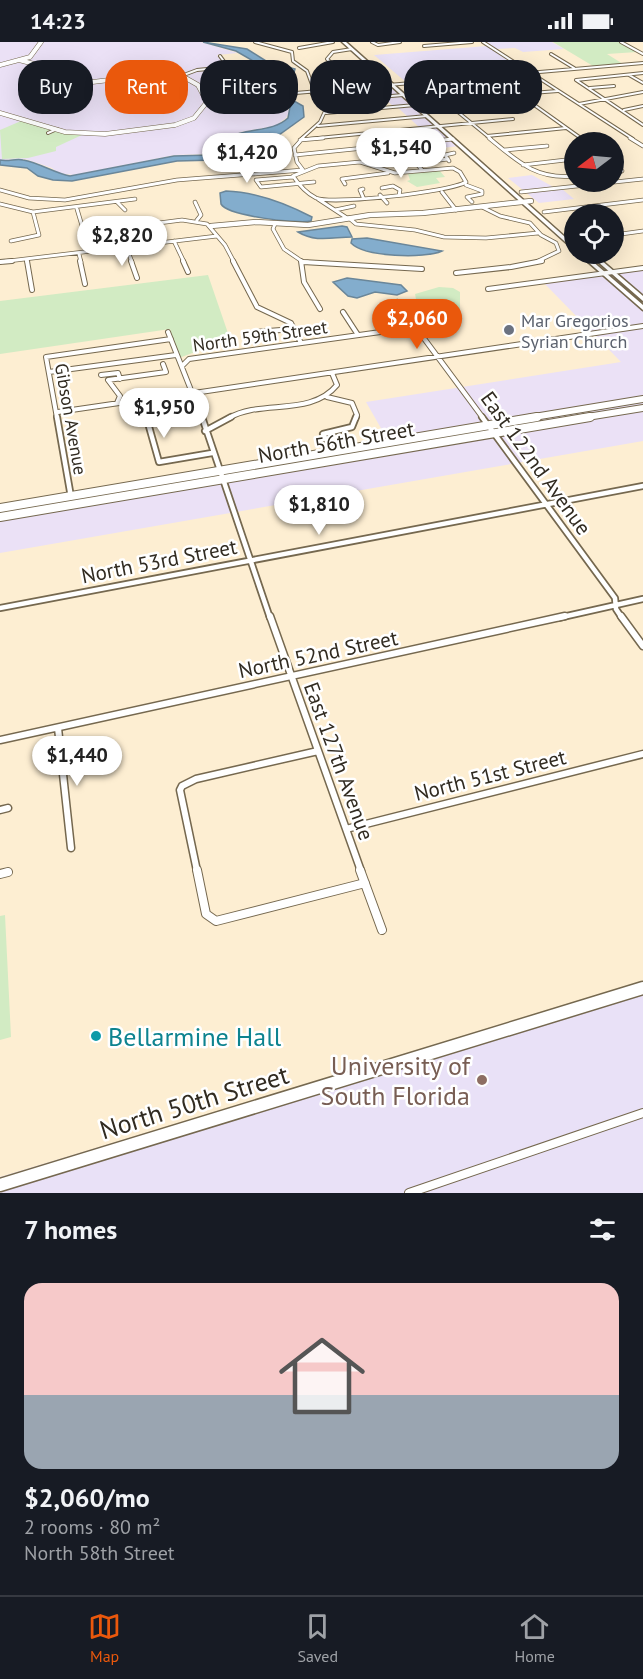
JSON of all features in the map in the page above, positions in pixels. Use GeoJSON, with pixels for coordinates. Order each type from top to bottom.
{"type":"FeatureCollection","features":[{"type":"Feature","properties":{"kind":"main road"},"geometry":{"type":"LineString","coordinates":[[344,42],[403,95]]}},
{"type":"Feature","properties":{"kind":"main road"},"geometry":{"type":"LineString","coordinates":[[350,42],[564,231]]}},
{"type":"Feature","properties":{"kind":"main road"},"geometry":{"type":"LineString","coordinates":[[427,116],[564,238]]}},
{"type":"Feature","properties":{"kind":"main road"},"geometry":{"type":"LineString","coordinates":[[487,170],[515,191],[521,192]]}},
{"type":"Feature","properties":{"kind":"main road"},"geometry":{"type":"LineString","coordinates":[[593,264],[643,306]]}},
{"type":"Feature","properties":{"kind":"main road"},"geometry":{"type":"LineString","coordinates":[[603,264],[643,299]]}},
{"type":"Feature","properties":{"kind":"street"},"geometry":{"type":"LineString","coordinates":[[255,42],[266,43],[292,52],[299,48],[333,42]]}},
{"type":"Feature","properties":{"kind":"street"},"geometry":{"type":"LineString","coordinates":[[299,42],[299,48]]}},
{"type":"Feature","properties":{"kind":"street"},"geometry":{"type":"LineString","coordinates":[[372,42],[378,45],[400,42]]}},
{"type":"Feature","properties":{"kind":"street"},"geometry":{"type":"LineString","coordinates":[[424,46],[472,42]]}},
{"type":"Feature","properties":{"kind":"street"},"geometry":{"type":"LineString","coordinates":[[483,42],[511,60]]}},
{"type":"Feature","properties":{"kind":"street"},"geometry":{"type":"LineString","coordinates":[[621,42],[643,54]]}},
{"type":"Feature","properties":{"kind":"street"},"geometry":{"type":"LineString","coordinates":[[22,60],[38,43]]}},
{"type":"Feature","properties":{"kind":"street"},"geometry":{"type":"LineString","coordinates":[[22,60],[34,54],[38,43]]}},
{"type":"Feature","properties":{"kind":"street"},"geometry":{"type":"LineString","coordinates":[[328,60],[333,52],[352,49]]}},
{"type":"Feature","properties":{"kind":"street"},"geometry":{"type":"LineString","coordinates":[[292,52],[293,61],[307,71],[310,79]]}},
{"type":"Feature","properties":{"kind":"street"},"geometry":{"type":"LineString","coordinates":[[551,54],[576,69]]}},
{"type":"Feature","properties":{"kind":"street"},"geometry":{"type":"LineString","coordinates":[[220,56],[223,60]]}},
{"type":"Feature","properties":{"kind":"street"},"geometry":{"type":"LineString","coordinates":[[0,64],[18,61]]}},
{"type":"Feature","properties":{"kind":"street"},"geometry":{"type":"LineString","coordinates":[[542,72],[643,63]]}},
{"type":"Feature","properties":{"kind":"street"},"geometry":{"type":"LineString","coordinates":[[591,68],[606,76]]}},
{"type":"Feature","properties":{"kind":"street"},"geometry":{"type":"LineString","coordinates":[[643,73],[576,80],[608,99],[643,125]]}},
{"type":"Feature","properties":{"kind":"street"},"geometry":{"type":"LineString","coordinates":[[628,75],[643,83]]}},
{"type":"Feature","properties":{"kind":"street"},"geometry":{"type":"LineString","coordinates":[[0,113],[57,129],[105,134],[165,128],[196,116],[207,100],[197,83],[188,79]]}},
{"type":"Feature","properties":{"kind":"street"},"geometry":{"type":"LineString","coordinates":[[542,80],[643,146]]}},
{"type":"Feature","properties":{"kind":"street"},"geometry":{"type":"LineString","coordinates":[[393,85],[404,84]]}},
{"type":"Feature","properties":{"kind":"street"},"geometry":{"type":"LineString","coordinates":[[589,89],[614,86]]}},
{"type":"Feature","properties":{"kind":"street"},"geometry":{"type":"LineString","coordinates":[[542,92],[558,91]]}},
{"type":"Feature","properties":{"kind":"street"},"geometry":{"type":"LineString","coordinates":[[579,104],[643,92]]}},
{"type":"Feature","properties":{"kind":"street"},"geometry":{"type":"LineString","coordinates":[[392,96],[403,95]]}},
{"type":"Feature","properties":{"kind":"street"},"geometry":{"type":"LineString","coordinates":[[624,110],[643,106]]}},
{"type":"Feature","properties":{"kind":"street"},"geometry":{"type":"LineString","coordinates":[[542,111],[572,132]]}},
{"type":"Feature","properties":{"kind":"street"},"geometry":{"type":"LineString","coordinates":[[0,190],[29,198],[65,200],[190,178],[299,171],[303,170],[294,148],[298,140],[318,126],[325,114]]}},
{"type":"Feature","properties":{"kind":"street"},"geometry":{"type":"LineString","coordinates":[[460,114],[522,165],[554,178],[564,177]]}},
{"type":"Feature","properties":{"kind":"street"},"geometry":{"type":"LineString","coordinates":[[318,126],[427,116]]}},
{"type":"Feature","properties":{"kind":"street"},"geometry":{"type":"LineString","coordinates":[[298,140],[513,119]]}},
{"type":"Feature","properties":{"kind":"street"},"geometry":{"type":"LineString","coordinates":[[487,136],[566,128]]}},
{"type":"Feature","properties":{"kind":"street"},"geometry":{"type":"LineString","coordinates":[[48,133],[57,129]]}},
{"type":"Feature","properties":{"kind":"street"},"geometry":{"type":"LineString","coordinates":[[295,155],[453,139]]}},
{"type":"Feature","properties":{"kind":"street"},"geometry":{"type":"LineString","coordinates":[[504,150],[547,146]]}},
{"type":"Feature","properties":{"kind":"street"},"geometry":{"type":"LineString","coordinates":[[449,167],[451,163],[445,154],[454,153]]}},
{"type":"Feature","properties":{"kind":"street"},"geometry":{"type":"LineString","coordinates":[[314,182],[261,187],[256,180],[293,177],[318,166],[394,158]]}},
{"type":"Feature","properties":{"kind":"street"},"geometry":{"type":"LineString","coordinates":[[422,170],[416,163],[448,159]]}},
{"type":"Feature","properties":{"kind":"street"},"geometry":{"type":"LineString","coordinates":[[522,165],[564,160]]}},
{"type":"Feature","properties":{"kind":"street"},"geometry":{"type":"LineString","coordinates":[[367,162],[390,172]]}},
{"type":"Feature","properties":{"kind":"street"},"geometry":{"type":"LineString","coordinates":[[345,184],[342,179],[449,167],[460,172],[466,185]]}},
{"type":"Feature","properties":{"kind":"street"},"geometry":{"type":"LineString","coordinates":[[293,177],[297,184],[356,224],[415,230],[444,237],[486,238],[538,233]]}},
{"type":"Feature","properties":{"kind":"street"},"geometry":{"type":"LineString","coordinates":[[624,181],[643,180]]}},
{"type":"Feature","properties":{"kind":"street"},"geometry":{"type":"LineString","coordinates":[[318,199],[380,195],[420,196],[466,185],[482,191],[482,194],[467,197],[472,202]]}},
{"type":"Feature","properties":{"kind":"street"},"geometry":{"type":"LineString","coordinates":[[382,188],[393,186],[400,190],[399,195]]}},
{"type":"Feature","properties":{"kind":"street"},"geometry":{"type":"LineString","coordinates":[[521,192],[564,187]]}},
{"type":"Feature","properties":{"kind":"street"},"geometry":{"type":"LineString","coordinates":[[363,189],[360,190],[363,196]]}},
{"type":"Feature","properties":{"kind":"street"},"geometry":{"type":"LineString","coordinates":[[442,192],[456,210]]}},
{"type":"Feature","properties":{"kind":"street"},"geometry":{"type":"LineString","coordinates":[[380,195],[387,203]]}},
{"type":"Feature","properties":{"kind":"street"},"geometry":{"type":"LineString","coordinates":[[0,204],[33,212],[135,199]]}},
{"type":"Feature","properties":{"kind":"street"},"geometry":{"type":"LineString","coordinates":[[544,212],[643,200]]}},
{"type":"Feature","properties":{"kind":"street"},"geometry":{"type":"LineString","coordinates":[[77,208],[83,229],[92,232],[135,228],[173,220],[196,220],[211,226],[249,222],[314,225],[348,218],[456,210],[531,201]]}},
{"type":"Feature","properties":{"kind":"street"},"geometry":{"type":"LineString","coordinates":[[117,202],[125,210]]}},
{"type":"Feature","properties":{"kind":"street"},"geometry":{"type":"LineString","coordinates":[[195,202],[201,215],[196,220]]}},
{"type":"Feature","properties":{"kind":"street"},"geometry":{"type":"LineString","coordinates":[[335,210],[354,207]]}},
{"type":"Feature","properties":{"kind":"street"},"geometry":{"type":"LineString","coordinates":[[456,273],[498,269],[556,255],[558,246],[538,233],[530,223],[500,216],[482,207]]}},
{"type":"Feature","properties":{"kind":"street"},"geometry":{"type":"LineString","coordinates":[[11,241],[39,235],[33,212]]}},
{"type":"Feature","properties":{"kind":"street"},"geometry":{"type":"LineString","coordinates":[[275,224],[273,229],[284,249],[303,262],[341,262],[385,268],[422,269]]}},
{"type":"Feature","properties":{"kind":"street"},"geometry":{"type":"LineString","coordinates":[[211,226],[225,245],[257,307],[291,323],[301,343]]}},
{"type":"Feature","properties":{"kind":"street"},"geometry":{"type":"LineString","coordinates":[[624,234],[643,231]]}},
{"type":"Feature","properties":{"kind":"street"},"geometry":{"type":"LineString","coordinates":[[0,262],[127,249],[217,236]]}},
{"type":"Feature","properties":{"kind":"street"},"geometry":{"type":"LineString","coordinates":[[174,241],[188,272]]}},
{"type":"Feature","properties":{"kind":"street"},"geometry":{"type":"LineString","coordinates":[[127,249],[137,278]]}},
{"type":"Feature","properties":{"kind":"street"},"geometry":{"type":"LineString","coordinates":[[79,254],[85,284]]}},
{"type":"Feature","properties":{"kind":"street"},"geometry":{"type":"LineString","coordinates":[[27,259],[33,290]]}},
{"type":"Feature","properties":{"kind":"street"},"geometry":{"type":"LineString","coordinates":[[303,262],[304,282],[320,309]]}},
{"type":"Feature","properties":{"kind":"street"},"geometry":{"type":"LineString","coordinates":[[488,290],[643,268]]}},
{"type":"Feature","properties":{"kind":"street","name":"East 122nd Avenue"},"geometry":{"type":"LineString","coordinates":[[397,302],[615,598],[616,605],[643,646]]}},
{"type":"Feature","properties":{"kind":"street"},"geometry":{"type":"LineString","coordinates":[[344,312],[358,335]]}},
{"type":"Feature","properties":{"kind":"street"},"geometry":{"type":"LineString","coordinates":[[58,412],[643,326]]}},
{"type":"Feature","properties":{"kind":"street","name":"North 59th Street"},"geometry":{"type":"LineString","coordinates":[[182,366],[189,359],[416,327]]}},
{"type":"Feature","properties":{"kind":"street"},"geometry":{"type":"LineString","coordinates":[[255,332],[294,329]]}},
{"type":"Feature","properties":{"kind":"street","name":"East 127th Avenue"},"geometry":{"type":"LineString","coordinates":[[168,332],[194,393],[220,476],[382,930]]}},
{"type":"Feature","properties":{"kind":"street","name":"Gibson Avenue"},"geometry":{"type":"LineString","coordinates":[[72,500],[47,356],[171,339]]}},
{"type":"Feature","properties":{"kind":"street"},"geometry":{"type":"LineString","coordinates":[[50,372],[177,355]]}},
{"type":"Feature","properties":{"kind":"street"},"geometry":{"type":"LineString","coordinates":[[117,403],[120,396],[108,381],[166,372],[163,364]]}},
{"type":"Feature","properties":{"kind":"street"},"geometry":{"type":"LineString","coordinates":[[101,375],[118,372],[120,379]]}},
{"type":"Feature","properties":{"kind":"street"},"geometry":{"type":"LineString","coordinates":[[327,397],[338,385],[332,373]]}},
{"type":"Feature","properties":{"kind":"street"},"geometry":{"type":"LineString","coordinates":[[205,431],[221,426],[240,412],[327,397],[352,403],[357,415],[352,427],[323,434],[333,452]]}},
{"type":"Feature","properties":{"kind":"street","name":"North 56th Street"},"geometry":{"type":"LineString","coordinates":[[220,476],[333,452],[643,399]]}},
{"type":"Feature","properties":{"kind":"street","name":"North 56th Street"},"geometry":{"type":"LineString","coordinates":[[0,508],[72,500],[643,408]]}},
{"type":"Feature","properties":{"kind":"street"},"geometry":{"type":"LineString","coordinates":[[200,415],[148,423],[159,462],[212,453]]}},
{"type":"Feature","properties":{"kind":"street","name":"North 53rd Street"},"geometry":{"type":"LineString","coordinates":[[0,608],[643,486]]}},
{"type":"Feature","properties":{"kind":"street","name":"North 56th Street"},"geometry":{"type":"LineString","coordinates":[[0,517],[72,500]]}},
{"type":"Feature","properties":{"kind":"street","name":"North 52nd Street"},"geometry":{"type":"LineString","coordinates":[[0,740],[643,599]]}},
{"type":"Feature","properties":{"kind":"street"},"geometry":{"type":"LineString","coordinates":[[58,728],[71,848]]}},
{"type":"Feature","properties":{"kind":"street"},"geometry":{"type":"LineString","coordinates":[[318,751],[196,779],[182,786],[180,790],[206,914],[216,921],[225,920],[365,883]]}},
{"type":"Feature","properties":{"kind":"street","name":"North 51st Street"},"geometry":{"type":"LineString","coordinates":[[346,829],[643,754]]}},
{"type":"Feature","properties":{"kind":"street"},"geometry":{"type":"LineString","coordinates":[[0,810],[9,808]]}},
{"type":"Feature","properties":{"kind":"street"},"geometry":{"type":"LineString","coordinates":[[0,874],[8,872]]}},
{"type":"Feature","properties":{"kind":"street","name":"North 50th Street"},"geometry":{"type":"LineString","coordinates":[[0,1185],[643,988]]}},
{"type":"Feature","properties":{"kind":"street"},"geometry":{"type":"LineString","coordinates":[[409,1193],[643,1113]]}},
{"type":"Feature","properties":{"kind":"shaded area"},"geometry":{"type":"Polygon","coordinates":[[[0,42],[201,42],[238,53],[217,55],[221,60],[200,60],[200,114],[288,114],[275,126],[241,132],[222,140],[233,146],[261,149],[247,153],[175,155],[73,175],[58,173],[52,168],[25,159],[0,160],[0,42]]]}},
{"type":"Feature","properties":{"kind":"shaded area"},"geometry":{"type":"Polygon","coordinates":[[[485,42],[552,42],[564,49],[523,52],[515,48],[496,49],[485,42]]]}},
{"type":"Feature","properties":{"kind":"shaded area"},"geometry":{"type":"Polygon","coordinates":[[[487,46],[509,60],[404,60],[404,80],[392,70],[392,60],[380,60],[374,55],[487,46]]]}},
{"type":"Feature","properties":{"kind":"shaded area"},"geometry":{"type":"Polygon","coordinates":[[[392,87],[404,98],[404,113],[393,106],[392,87]]]}},
{"type":"Feature","properties":{"kind":"shaded area"},"geometry":{"type":"Polygon","coordinates":[[[405,114],[423,114],[459,146],[442,148],[405,114]]]}},
{"type":"Feature","properties":{"kind":"shaded area"},"geometry":{"type":"Polygon","coordinates":[[[532,175],[557,189],[562,189],[574,199],[539,203],[508,178],[532,175]]]}},
{"type":"Feature","properties":{"kind":"shaded area"},"geometry":{"type":"Polygon","coordinates":[[[643,269],[643,441],[0,553],[0,519],[394,451],[366,402],[621,362],[544,283],[643,269]]]}},
{"type":"Feature","properties":{"kind":"shaded area","name":"University of South Florida"},"geometry":{"type":"Polygon","coordinates":[[[643,983],[643,1193],[0,1193],[0,1177],[643,983]]]}},
{"type":"Feature","properties":{"kind":"green space"},"geometry":{"type":"Polygon","coordinates":[[[553,42],[619,42],[637,52],[607,54],[623,64],[593,66],[553,42]]]}},
{"type":"Feature","properties":{"kind":"green space"},"geometry":{"type":"Polygon","coordinates":[[[21,121],[82,135],[56,147],[56,151],[28,158],[2,159],[0,130],[21,121]]]}},
{"type":"Feature","properties":{"kind":"green space"},"geometry":{"type":"Polygon","coordinates":[[[439,170],[445,177],[436,178],[440,183],[417,187],[407,181],[410,180],[408,174],[439,170]]]}},
{"type":"Feature","properties":{"kind":"green space"},"geometry":{"type":"Polygon","coordinates":[[[208,275],[230,339],[179,358],[170,329],[0,354],[0,301],[208,275]]]}},
{"type":"Feature","properties":{"kind":"green space"},"geometry":{"type":"Polygon","coordinates":[[[439,287],[453,288],[460,292],[460,322],[436,316],[435,310],[417,304],[415,294],[439,287]]]}},
{"type":"Feature","properties":{"kind":"green space"},"geometry":{"type":"Polygon","coordinates":[[[5,915],[11,1037],[0,1040],[0,916],[5,915]]]}},
{"type":"Feature","properties":{"kind":"water"},"geometry":{"type":"Polygon","coordinates":[[[203,42],[247,49],[264,60],[251,60],[236,51],[203,42]]]}},
{"type":"Feature","properties":{"kind":"water"},"geometry":{"type":"Polygon","coordinates":[[[298,103],[303,106],[304,117],[276,137],[269,133],[250,136],[254,141],[286,147],[287,150],[284,153],[254,159],[177,161],[72,181],[53,180],[38,176],[27,168],[0,165],[0,160],[20,160],[70,176],[174,156],[247,154],[264,150],[235,146],[224,141],[240,133],[274,126],[288,118],[289,114],[298,114],[298,103]]]}},
{"type":"Feature","properties":{"kind":"water"},"geometry":{"type":"Polygon","coordinates":[[[226,191],[259,196],[281,203],[312,217],[311,221],[278,220],[236,212],[221,204],[220,193],[226,191]]]}},
{"type":"Feature","properties":{"kind":"water"},"geometry":{"type":"Polygon","coordinates":[[[347,227],[352,237],[325,239],[298,232],[347,227]]]}},
{"type":"Feature","properties":{"kind":"water"},"geometry":{"type":"Polygon","coordinates":[[[367,238],[442,251],[409,256],[381,254],[358,248],[351,243],[352,239],[367,238]]]}},
{"type":"Feature","properties":{"kind":"water"},"geometry":{"type":"Polygon","coordinates":[[[347,278],[401,285],[407,291],[397,295],[375,292],[357,298],[348,296],[333,282],[347,278]]]}},
{"type":"Feature","properties":{"kind":"waterway"},"geometry":{"type":"LineString","coordinates":[[254,144],[247,142],[248,138],[273,130]]}},
{"type":"Feature","properties":{"kind":"place","name":"Mar Gregorios Syrian Church"},"geometry":{"type":"Point","coordinates":[509,330]}},
{"type":"Feature","properties":{"kind":"place","name":"Bellarmine Hall"},"geometry":{"type":"Point","coordinates":[96,1036]}},
{"type":"Feature","properties":{"kind":"place","name":"University of South Florida"},"geometry":{"type":"Point","coordinates":[482,1080]}}]}
